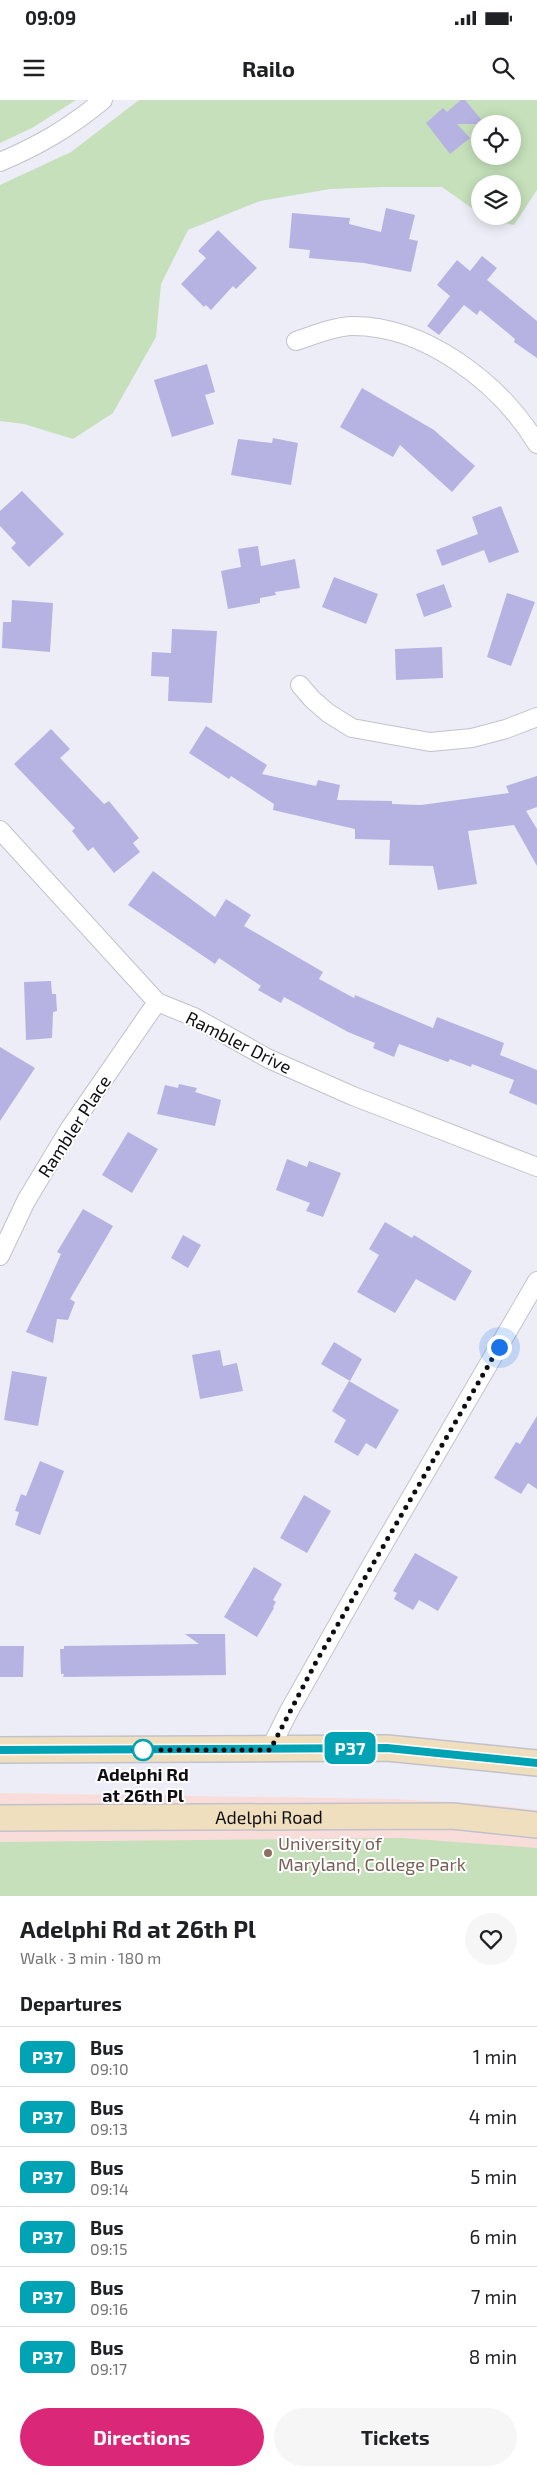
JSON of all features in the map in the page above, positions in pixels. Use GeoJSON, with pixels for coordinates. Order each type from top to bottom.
{"type":"FeatureCollection","features":[{"type":"Feature","properties":{"kind":"main road"},"geometry":{"type":"LineString","coordinates":[[0,1750],[387,1748],[537,1763]]}},
{"type":"Feature","properties":{"kind":"main road","name":"Adelphi Road"},"geometry":{"type":"LineString","coordinates":[[0,1818],[452,1816],[537,1825]]}},
{"type":"Feature","properties":{"kind":"street"},"geometry":{"type":"LineString","coordinates":[[0,162],[41,144],[78,120],[103,100]]}},
{"type":"Feature","properties":{"kind":"street"},"geometry":{"type":"LineString","coordinates":[[296,341],[349,326],[373,327],[410,336],[436,348],[494,392],[516,415],[537,444]]}},
{"type":"Feature","properties":{"kind":"street"},"geometry":{"type":"LineString","coordinates":[[300,685],[328,713],[352,728],[430,742],[472,738],[506,729],[537,717]]}},
{"type":"Feature","properties":{"kind":"street","name":"Rambler Drive"},"geometry":{"type":"LineString","coordinates":[[0,830],[157,1002],[194,1017],[269,1059],[353,1096],[537,1167]]}},
{"type":"Feature","properties":{"kind":"street","name":"Rambler Place"},"geometry":{"type":"LineString","coordinates":[[0,1256],[26,1201],[70,1128],[157,1002]]}},
{"type":"Feature","properties":{"kind":"street"},"geometry":{"type":"LineString","coordinates":[[270,1750],[289,1711],[376,1556],[537,1281]]}},
{"type":"Feature","properties":{"kind":"shaded area","name":"University of Maryland, College Park"},"geometry":{"type":"Polygon","coordinates":[[[0,1793],[394,1799],[484,1804],[537,1810],[537,1896],[0,1896],[0,1793]]]}},
{"type":"Feature","properties":{"kind":"green space"},"geometry":{"type":"Polygon","coordinates":[[[0,100],[76,100],[32,128],[0,143],[0,100]]]}},
{"type":"Feature","properties":{"kind":"green space"},"geometry":{"type":"Polygon","coordinates":[[[139,100],[537,100],[537,190],[521,214],[521,175],[471,175],[471,208],[442,187],[330,189],[260,201],[188,230],[161,284],[156,337],[113,413],[73,439],[24,424],[0,421],[0,185],[71,152],[139,100]]]}},
{"type":"Feature","properties":{"kind":"green space"},"geometry":{"type":"Polygon","coordinates":[[[401,1838],[537,1848],[537,1896],[0,1896],[0,1842],[401,1838]]]}},
{"type":"Feature","properties":{"kind":"building"},"geometry":{"type":"Polygon","coordinates":[[[461,100],[465,100],[478,115],[471,115],[471,124],[457,124],[470,138],[450,154],[426,123],[443,108],[447,112],[461,100]]]}},
{"type":"Feature","properties":{"kind":"building"},"geometry":{"type":"Polygon","coordinates":[[[386,208],[415,215],[409,239],[418,241],[411,272],[364,263],[309,258],[310,250],[289,248],[292,213],[350,218],[349,224],[381,232],[386,208]]]}},
{"type":"Feature","properties":{"kind":"building"},"geometry":{"type":"Polygon","coordinates":[[[218,230],[257,268],[236,289],[233,286],[211,310],[206,305],[204,307],[181,284],[206,258],[198,251],[218,230]]]}},
{"type":"Feature","properties":{"kind":"building"},"geometry":{"type":"Polygon","coordinates":[[[482,256],[497,268],[487,280],[537,321],[537,358],[514,342],[515,339],[480,310],[477,315],[464,305],[439,335],[427,326],[450,296],[437,285],[457,260],[470,271],[482,256]]]}},
{"type":"Feature","properties":{"kind":"building"},"geometry":{"type":"Polygon","coordinates":[[[207,364],[215,392],[205,395],[214,424],[172,437],[154,380],[207,364]]]}},
{"type":"Feature","properties":{"kind":"building"},"geometry":{"type":"Polygon","coordinates":[[[362,388],[434,430],[475,466],[452,492],[400,445],[393,457],[340,427],[362,388]]]}},
{"type":"Feature","properties":{"kind":"building"},"geometry":{"type":"Polygon","coordinates":[[[273,438],[298,443],[291,485],[231,475],[238,439],[272,443],[273,438]]]}},
{"type":"Feature","properties":{"kind":"building"},"geometry":{"type":"Polygon","coordinates":[[[22,491],[64,534],[29,567],[11,548],[16,543],[0,526],[0,511],[22,491]]]}},
{"type":"Feature","properties":{"kind":"building"},"geometry":{"type":"Polygon","coordinates":[[[501,506],[519,552],[489,563],[484,550],[442,566],[436,550],[478,534],[472,517],[501,506]]]}},
{"type":"Feature","properties":{"kind":"building"},"geometry":{"type":"Polygon","coordinates":[[[258,546],[261,566],[295,559],[300,588],[275,592],[276,595],[260,598],[260,603],[228,609],[221,571],[241,567],[238,549],[258,546]]]}},
{"type":"Feature","properties":{"kind":"building"},"geometry":{"type":"Polygon","coordinates":[[[334,577],[378,594],[366,624],[322,607],[334,577]]]}},
{"type":"Feature","properties":{"kind":"building"},"geometry":{"type":"Polygon","coordinates":[[[444,584],[452,607],[424,617],[416,594],[444,584]]]}},
{"type":"Feature","properties":{"kind":"building"},"geometry":{"type":"Polygon","coordinates":[[[507,593],[535,602],[511,666],[487,657],[507,593]]]}},
{"type":"Feature","properties":{"kind":"building"},"geometry":{"type":"Polygon","coordinates":[[[12,600],[53,603],[50,652],[2,648],[3,622],[11,622],[12,600]]]}},
{"type":"Feature","properties":{"kind":"building"},"geometry":{"type":"Polygon","coordinates":[[[172,629],[217,631],[212,703],[168,701],[169,677],[151,676],[152,652],[171,653],[172,629]]]}},
{"type":"Feature","properties":{"kind":"building"},"geometry":{"type":"Polygon","coordinates":[[[442,647],[443,678],[396,680],[395,649],[442,647]]]}},
{"type":"Feature","properties":{"kind":"building"},"geometry":{"type":"Polygon","coordinates":[[[206,726],[267,765],[262,774],[316,786],[318,780],[340,785],[337,800],[392,801],[392,804],[421,805],[509,793],[506,786],[537,776],[537,807],[526,811],[537,829],[537,866],[514,825],[468,831],[477,884],[438,890],[433,866],[389,865],[390,840],[355,839],[355,829],[273,810],[274,804],[231,776],[229,779],[189,753],[206,726]]]}},
{"type":"Feature","properties":{"kind":"building"},"geometry":{"type":"Polygon","coordinates":[[[51,729],[70,749],[60,758],[104,804],[109,801],[139,838],[133,843],[140,852],[114,873],[93,847],[88,851],[72,831],[75,828],[14,764],[51,729]]]}},
{"type":"Feature","properties":{"kind":"building"},"geometry":{"type":"Polygon","coordinates":[[[153,871],[215,917],[226,899],[251,915],[244,926],[323,972],[319,979],[354,998],[355,995],[433,1028],[437,1017],[504,1043],[500,1055],[537,1070],[537,1105],[509,1093],[514,1080],[472,1064],[471,1067],[450,1059],[448,1062],[399,1044],[394,1057],[373,1048],[375,1043],[348,1032],[284,997],[281,1003],[258,990],[261,986],[219,958],[215,964],[128,905],[153,871]]]}},
{"type":"Feature","properties":{"kind":"building"},"geometry":{"type":"Polygon","coordinates":[[[51,981],[52,994],[56,994],[57,1011],[53,1012],[52,1038],[26,1040],[24,982],[51,981]]]}},
{"type":"Feature","properties":{"kind":"building"},"geometry":{"type":"Polygon","coordinates":[[[0,1047],[35,1068],[0,1121],[0,1047]]]}},
{"type":"Feature","properties":{"kind":"building"},"geometry":{"type":"Polygon","coordinates":[[[179,1084],[197,1088],[195,1092],[221,1100],[215,1126],[157,1114],[165,1085],[178,1088],[179,1084]]]}},
{"type":"Feature","properties":{"kind":"building"},"geometry":{"type":"Polygon","coordinates":[[[128,1132],[158,1149],[132,1193],[102,1175],[128,1132]]]}},
{"type":"Feature","properties":{"kind":"building"},"geometry":{"type":"Polygon","coordinates":[[[287,1159],[307,1167],[309,1161],[341,1173],[323,1217],[306,1211],[310,1203],[276,1190],[287,1159]]]}},
{"type":"Feature","properties":{"kind":"building"},"geometry":{"type":"Polygon","coordinates":[[[83,1209],[113,1226],[70,1299],[75,1302],[68,1320],[57,1319],[53,1343],[26,1332],[61,1254],[57,1252],[83,1209]]]}},
{"type":"Feature","properties":{"kind":"building"},"geometry":{"type":"Polygon","coordinates":[[[385,1222],[412,1238],[414,1235],[472,1271],[455,1301],[416,1279],[395,1313],[357,1292],[379,1255],[369,1249],[385,1222]]]}},
{"type":"Feature","properties":{"kind":"building"},"geometry":{"type":"Polygon","coordinates":[[[183,1235],[201,1245],[188,1268],[171,1258],[183,1235]]]}},
{"type":"Feature","properties":{"kind":"building"},"geometry":{"type":"Polygon","coordinates":[[[334,1342],[362,1359],[350,1381],[321,1364],[334,1342]]]}},
{"type":"Feature","properties":{"kind":"building"},"geometry":{"type":"Polygon","coordinates":[[[220,1350],[223,1366],[237,1363],[243,1391],[200,1399],[192,1355],[220,1350]]]}},
{"type":"Feature","properties":{"kind":"building"},"geometry":{"type":"Polygon","coordinates":[[[12,1371],[47,1377],[38,1426],[4,1420],[12,1371]]]}},
{"type":"Feature","properties":{"kind":"building"},"geometry":{"type":"Polygon","coordinates":[[[349,1381],[399,1410],[376,1449],[366,1443],[358,1456],[334,1442],[346,1420],[332,1411],[349,1381]]]}},
{"type":"Feature","properties":{"kind":"building"},"geometry":{"type":"Polygon","coordinates":[[[537,1416],[537,1489],[528,1483],[521,1494],[494,1478],[516,1442],[520,1444],[537,1416]]]}},
{"type":"Feature","properties":{"kind":"building"},"geometry":{"type":"Polygon","coordinates":[[[40,1461],[64,1471],[40,1535],[15,1525],[19,1512],[15,1511],[21,1494],[26,1496],[40,1461]]]}},
{"type":"Feature","properties":{"kind":"building"},"geometry":{"type":"Polygon","coordinates":[[[304,1495],[331,1511],[307,1553],[280,1538],[304,1495]]]}},
{"type":"Feature","properties":{"kind":"building"},"geometry":{"type":"Polygon","coordinates":[[[415,1553],[458,1577],[438,1611],[419,1600],[413,1610],[394,1599],[397,1593],[393,1591],[415,1553]]]}},
{"type":"Feature","properties":{"kind":"building"},"geometry":{"type":"Polygon","coordinates":[[[254,1567],[282,1584],[273,1600],[276,1602],[274,1608],[257,1637],[224,1617],[254,1567]]]}},
{"type":"Feature","properties":{"kind":"building"},"geometry":{"type":"Polygon","coordinates":[[[185,1634],[225,1634],[226,1675],[63,1677],[64,1674],[61,1674],[60,1649],[64,1649],[64,1646],[199,1644],[185,1634]]]}},
{"type":"Feature","properties":{"kind":"building"},"geometry":{"type":"Polygon","coordinates":[[[0,1646],[24,1646],[23,1677],[0,1677],[0,1646]]]}},
{"type":"Feature","properties":{"kind":"bus line","name":"P37"},"geometry":{"type":"LineString","coordinates":[[0,1750],[387,1748],[537,1763]]}},
{"type":"Feature","properties":{"kind":"place","name":"Adelphi Rd at 26th Pl"},"geometry":{"type":"Point","coordinates":[143,1750]}},
{"type":"Feature","properties":{"kind":"place","name":"University of Maryland, College Park"},"geometry":{"type":"Point","coordinates":[268,1853]}},
{"type":"Feature","properties":{"kind":"route"},"geometry":{"type":"LineString","coordinates":[[143,1750],[134,1750],[270,1750],[316,1662],[499,1347]]}}]}
